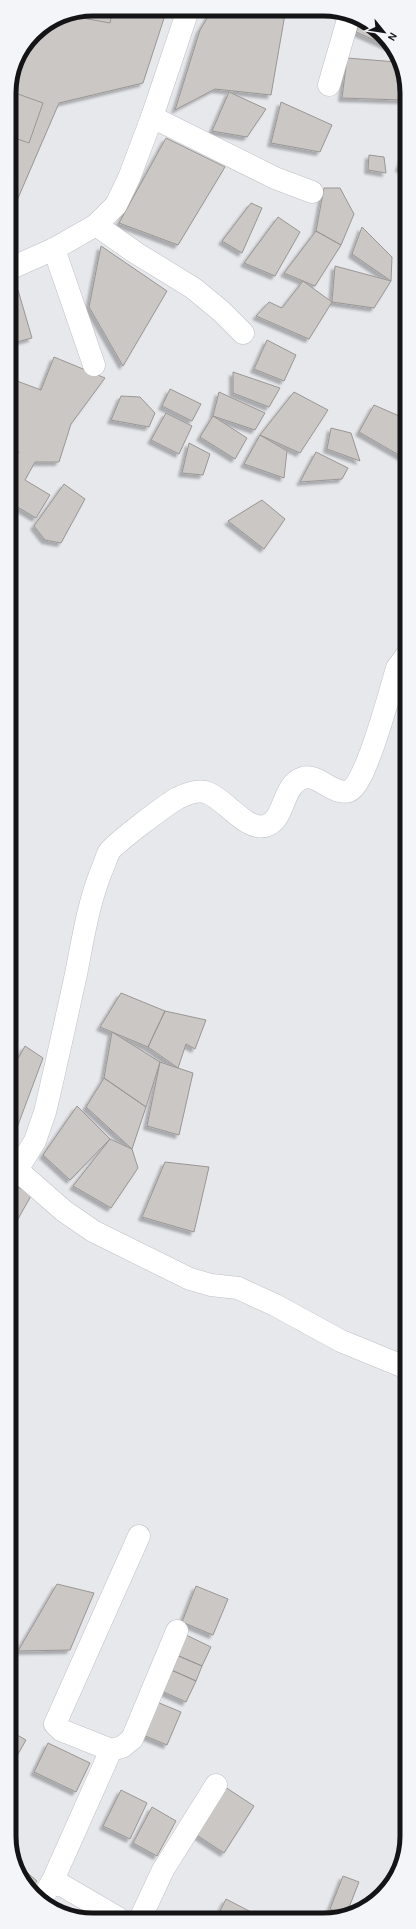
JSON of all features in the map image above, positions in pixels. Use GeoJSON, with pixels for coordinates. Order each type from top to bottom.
{"type":"FeatureCollection","features":[{"type":"Feature","properties":{"kind":"street"},"geometry":{"type":"LineString","coordinates":[[16,266],[54,249],[96,225],[116,205],[129,178],[152,117],[186,16]]}},
{"type":"Feature","properties":{"kind":"street"},"geometry":{"type":"LineString","coordinates":[[329,85],[348,20]]}},
{"type":"Feature","properties":{"kind":"street"},"geometry":{"type":"LineString","coordinates":[[152,117],[275,178],[312,192]]}},
{"type":"Feature","properties":{"kind":"street"},"geometry":{"type":"LineString","coordinates":[[96,225],[136,253],[193,288],[221,311],[242,332]]}},
{"type":"Feature","properties":{"kind":"street"},"geometry":{"type":"LineString","coordinates":[[54,249],[94,365]]}},
{"type":"Feature","properties":{"kind":"street"},"geometry":{"type":"LineString","coordinates":[[16,1163],[35,1141],[45,1112],[91,898],[109,852],[138,827],[178,798],[194,792],[206,792],[248,822],[258,826],[266,826],[274,820],[288,791],[294,783],[302,778],[308,777],[340,791],[348,792],[355,788],[368,760],[397,668],[400,664]]}},
{"type":"Feature","properties":{"kind":"street"},"geometry":{"type":"LineString","coordinates":[[16,1170],[64,1211],[93,1231],[190,1279],[211,1285],[238,1288],[341,1341],[400,1365]]}},
{"type":"Feature","properties":{"kind":"street"},"geometry":{"type":"LineString","coordinates":[[139,1536],[55,1724],[61,1730],[111,1750],[122,1747],[132,1739],[177,1631]]}},
{"type":"Feature","properties":{"kind":"street"},"geometry":{"type":"LineString","coordinates":[[105,1913],[47,1890],[111,1750]]}},
{"type":"Feature","properties":{"kind":"street"},"geometry":{"type":"LineString","coordinates":[[143,1913],[163,1870],[216,1785]]}},
{"type":"Feature","properties":{"kind":"building"},"geometry":{"type":"Polygon","coordinates":[[[112,16],[110,23],[80,18],[112,16]]]}},
{"type":"Feature","properties":{"kind":"building"},"geometry":{"type":"Polygon","coordinates":[[[165,16],[143,83],[59,103],[16,203],[16,88],[22,63],[26,54],[38,38],[54,26],[68,20],[83,17],[165,16]]]}},
{"type":"Feature","properties":{"kind":"building"},"geometry":{"type":"Polygon","coordinates":[[[208,16],[285,16],[271,95],[215,89],[175,110],[200,30],[208,16]]]}},
{"type":"Feature","properties":{"kind":"building"},"geometry":{"type":"Polygon","coordinates":[[[359,25],[364,28],[364,36],[356,32],[359,25]]]}},
{"type":"Feature","properties":{"kind":"building"},"geometry":{"type":"Polygon","coordinates":[[[347,58],[393,62],[399,83],[400,100],[342,98],[347,58]]]}},
{"type":"Feature","properties":{"kind":"building"},"geometry":{"type":"Polygon","coordinates":[[[229,92],[266,109],[247,137],[212,131],[229,92]]]}},
{"type":"Feature","properties":{"kind":"building"},"geometry":{"type":"Polygon","coordinates":[[[18,94],[43,103],[29,143],[16,138],[16,100],[18,94]]]}},
{"type":"Feature","properties":{"kind":"building"},"geometry":{"type":"Polygon","coordinates":[[[281,102],[332,125],[320,152],[271,143],[281,102]]]}},
{"type":"Feature","properties":{"kind":"building"},"geometry":{"type":"Polygon","coordinates":[[[166,138],[225,167],[178,245],[119,223],[166,138]]]}},
{"type":"Feature","properties":{"kind":"building"},"geometry":{"type":"Polygon","coordinates":[[[369,155],[384,157],[386,173],[368,170],[369,155]]]}},
{"type":"Feature","properties":{"kind":"building"},"geometry":{"type":"Polygon","coordinates":[[[324,188],[340,188],[354,214],[341,245],[316,231],[324,188]]]}},
{"type":"Feature","properties":{"kind":"building"},"geometry":{"type":"Polygon","coordinates":[[[251,203],[262,208],[242,253],[222,241],[251,203]]]}},
{"type":"Feature","properties":{"kind":"building"},"geometry":{"type":"Polygon","coordinates":[[[278,217],[300,232],[275,276],[244,263],[278,217]]]}},
{"type":"Feature","properties":{"kind":"building"},"geometry":{"type":"Polygon","coordinates":[[[362,227],[392,257],[391,281],[352,254],[362,227]]]}},
{"type":"Feature","properties":{"kind":"building"},"geometry":{"type":"Polygon","coordinates":[[[316,231],[341,245],[315,286],[284,273],[316,231]]]}},
{"type":"Feature","properties":{"kind":"building"},"geometry":{"type":"Polygon","coordinates":[[[101,246],[167,291],[123,366],[89,307],[101,246]]]}},
{"type":"Feature","properties":{"kind":"building"},"geometry":{"type":"Polygon","coordinates":[[[335,266],[391,281],[374,308],[332,302],[335,266]]]}},
{"type":"Feature","properties":{"kind":"building"},"geometry":{"type":"Polygon","coordinates":[[[303,281],[332,302],[309,339],[256,316],[269,302],[282,308],[303,281]]]}},
{"type":"Feature","properties":{"kind":"building"},"geometry":{"type":"Polygon","coordinates":[[[16,290],[18,290],[32,338],[16,342],[16,290]]]}},
{"type":"Feature","properties":{"kind":"building"},"geometry":{"type":"Polygon","coordinates":[[[267,340],[296,355],[284,381],[254,369],[267,340]]]}},
{"type":"Feature","properties":{"kind":"building"},"geometry":{"type":"Polygon","coordinates":[[[54,357],[105,378],[71,424],[59,462],[35,462],[25,480],[50,495],[36,518],[16,506],[16,456],[19,452],[16,451],[16,381],[41,390],[54,357]]]}},
{"type":"Feature","properties":{"kind":"building"},"geometry":{"type":"Polygon","coordinates":[[[233,372],[280,388],[269,407],[233,393],[233,372]]]}},
{"type":"Feature","properties":{"kind":"building"},"geometry":{"type":"Polygon","coordinates":[[[170,389],[201,404],[192,421],[162,406],[170,389]]]}},
{"type":"Feature","properties":{"kind":"building"},"geometry":{"type":"Polygon","coordinates":[[[219,392],[265,413],[255,430],[213,416],[219,392]]]}},
{"type":"Feature","properties":{"kind":"building"},"geometry":{"type":"Polygon","coordinates":[[[294,392],[328,410],[300,453],[260,435],[294,392]]]}},
{"type":"Feature","properties":{"kind":"building"},"geometry":{"type":"Polygon","coordinates":[[[121,396],[140,397],[155,413],[149,427],[111,420],[121,396]]]}},
{"type":"Feature","properties":{"kind":"building"},"geometry":{"type":"Polygon","coordinates":[[[374,405],[400,416],[400,456],[359,432],[374,405]]]}},
{"type":"Feature","properties":{"kind":"building"},"geometry":{"type":"Polygon","coordinates":[[[166,413],[192,426],[179,454],[151,440],[166,413]]]}},
{"type":"Feature","properties":{"kind":"building"},"geometry":{"type":"Polygon","coordinates":[[[213,416],[247,438],[235,459],[200,437],[213,416]]]}},
{"type":"Feature","properties":{"kind":"building"},"geometry":{"type":"Polygon","coordinates":[[[331,428],[351,433],[360,461],[327,449],[331,428]]]}},
{"type":"Feature","properties":{"kind":"building"},"geometry":{"type":"Polygon","coordinates":[[[260,435],[287,451],[284,478],[244,464],[260,435]]]}},
{"type":"Feature","properties":{"kind":"building"},"geometry":{"type":"Polygon","coordinates":[[[189,443],[210,454],[203,475],[182,473],[189,443]]]}},
{"type":"Feature","properties":{"kind":"building"},"geometry":{"type":"Polygon","coordinates":[[[316,452],[348,468],[342,479],[300,482],[316,452]]]}},
{"type":"Feature","properties":{"kind":"building"},"geometry":{"type":"Polygon","coordinates":[[[64,484],[85,499],[61,543],[45,540],[34,526],[64,484]]]}},
{"type":"Feature","properties":{"kind":"building"},"geometry":{"type":"Polygon","coordinates":[[[262,500],[285,519],[264,549],[228,521],[262,500]]]}},
{"type":"Feature","properties":{"kind":"building"},"geometry":{"type":"Polygon","coordinates":[[[121,993],[165,1011],[148,1047],[100,1027],[121,993]]]}},
{"type":"Feature","properties":{"kind":"building"},"geometry":{"type":"Polygon","coordinates":[[[165,1011],[206,1020],[195,1049],[186,1044],[178,1068],[148,1047],[165,1011]]]}},
{"type":"Feature","properties":{"kind":"building"},"geometry":{"type":"Polygon","coordinates":[[[112,1032],[160,1062],[146,1107],[104,1078],[112,1032]]]}},
{"type":"Feature","properties":{"kind":"building"},"geometry":{"type":"Polygon","coordinates":[[[25,1046],[43,1058],[16,1130],[16,1062],[25,1046]]]}},
{"type":"Feature","properties":{"kind":"building"},"geometry":{"type":"Polygon","coordinates":[[[160,1062],[193,1073],[179,1135],[147,1126],[160,1062]]]}},
{"type":"Feature","properties":{"kind":"building"},"geometry":{"type":"Polygon","coordinates":[[[104,1078],[146,1107],[132,1149],[86,1107],[104,1078]]]}},
{"type":"Feature","properties":{"kind":"building"},"geometry":{"type":"Polygon","coordinates":[[[77,1106],[110,1139],[70,1180],[43,1155],[77,1106]]]}},
{"type":"Feature","properties":{"kind":"building"},"geometry":{"type":"Polygon","coordinates":[[[110,1139],[132,1149],[138,1168],[111,1208],[73,1186],[110,1139]]]}},
{"type":"Feature","properties":{"kind":"building"},"geometry":{"type":"Polygon","coordinates":[[[165,1162],[209,1167],[194,1232],[142,1217],[165,1162]]]}},
{"type":"Feature","properties":{"kind":"building"},"geometry":{"type":"Polygon","coordinates":[[[16,1186],[32,1194],[16,1222],[16,1186]]]}},
{"type":"Feature","properties":{"kind":"building"},"geometry":{"type":"Polygon","coordinates":[[[57,1584],[94,1593],[70,1650],[18,1651],[57,1584]]]}},
{"type":"Feature","properties":{"kind":"building"},"geometry":{"type":"Polygon","coordinates":[[[196,1586],[228,1599],[213,1635],[182,1622],[196,1586]]]}},
{"type":"Feature","properties":{"kind":"building"},"geometry":{"type":"Polygon","coordinates":[[[182,1633],[211,1647],[202,1666],[174,1654],[182,1633]]]}},
{"type":"Feature","properties":{"kind":"building"},"geometry":{"type":"Polygon","coordinates":[[[174,1654],[202,1666],[196,1681],[167,1668],[174,1654]]]}},
{"type":"Feature","properties":{"kind":"building"},"geometry":{"type":"Polygon","coordinates":[[[167,1668],[196,1681],[186,1702],[157,1689],[167,1668]]]}},
{"type":"Feature","properties":{"kind":"building"},"geometry":{"type":"Polygon","coordinates":[[[152,1700],[181,1712],[167,1745],[138,1733],[152,1700]]]}},
{"type":"Feature","properties":{"kind":"building"},"geometry":{"type":"Polygon","coordinates":[[[16,1734],[26,1740],[16,1758],[16,1734]]]}},
{"type":"Feature","properties":{"kind":"building"},"geometry":{"type":"Polygon","coordinates":[[[48,1743],[90,1763],[76,1792],[34,1772],[48,1743]]]}},
{"type":"Feature","properties":{"kind":"building"},"geometry":{"type":"Polygon","coordinates":[[[219,1783],[254,1806],[224,1853],[189,1830],[219,1783]]]}},
{"type":"Feature","properties":{"kind":"building"},"geometry":{"type":"Polygon","coordinates":[[[121,1790],[147,1803],[130,1839],[103,1826],[121,1790]]]}},
{"type":"Feature","properties":{"kind":"building"},"geometry":{"type":"Polygon","coordinates":[[[152,1807],[176,1821],[157,1856],[133,1843],[152,1807]]]}},
{"type":"Feature","properties":{"kind":"building"},"geometry":{"type":"Polygon","coordinates":[[[24,1870],[37,1881],[34,1885],[24,1870]]]}},
{"type":"Feature","properties":{"kind":"building"},"geometry":{"type":"Polygon","coordinates":[[[343,1876],[359,1882],[348,1909],[336,1911],[330,1909],[343,1876]]]}},
{"type":"Feature","properties":{"kind":"building"},"geometry":{"type":"Polygon","coordinates":[[[226,1899],[253,1913],[219,1913],[226,1899]]]}},
{"type":"Feature","properties":{"kind":"building"},"geometry":{"type":"Polygon","coordinates":[[[153,1910],[160,1913],[152,1913],[153,1910]]]}}]}
